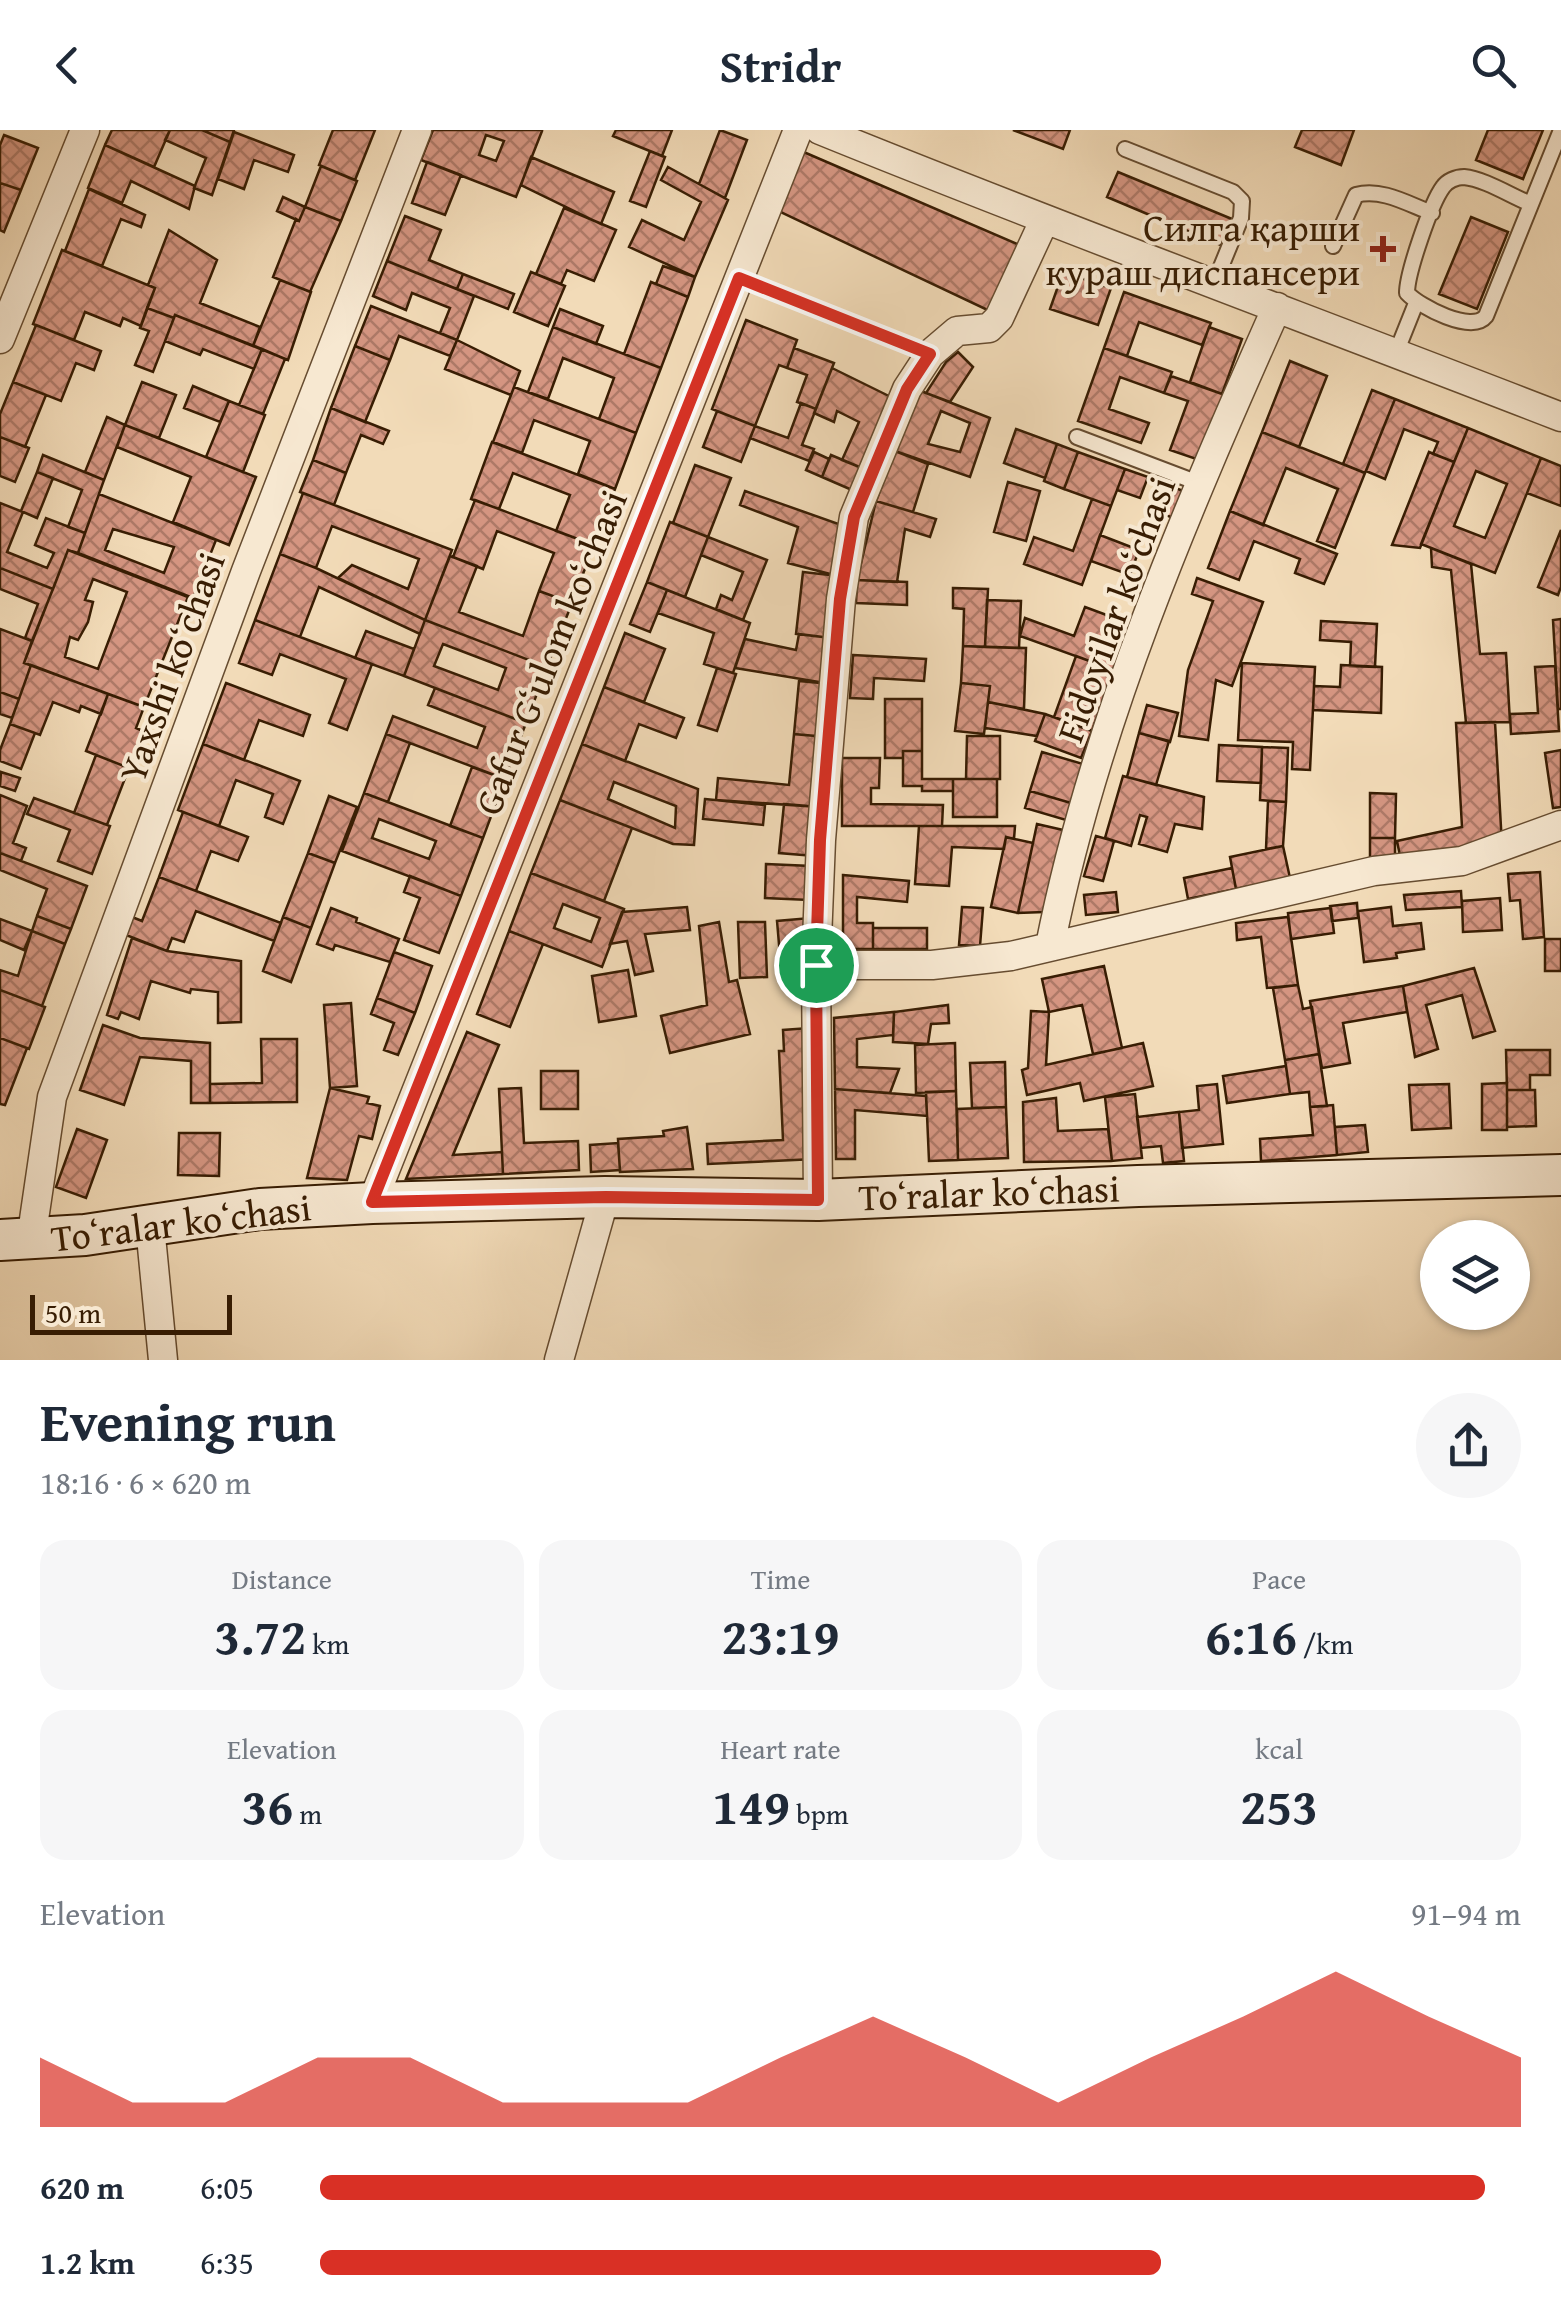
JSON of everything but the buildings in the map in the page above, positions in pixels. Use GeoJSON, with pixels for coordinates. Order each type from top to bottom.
{"type":"FeatureCollection","features":[{"type":"Feature","properties":{"kind":"main road","name":"Toʻralar koʻchasi"},"geometry":{"type":"LineString","coordinates":[[16,1240],[150,1226],[260,1209],[372,1202],[606,1197],[818,1200],[1138,1186],[1561,1175]]}},
{"type":"Feature","properties":{"kind":"street"},"geometry":{"type":"LineString","coordinates":[[0,339],[85,130]]}},
{"type":"Feature","properties":{"kind":"street","name":"Yaxshi koʻchasi"},"geometry":{"type":"LineString","coordinates":[[16,1240],[52,1096],[246,571],[418,130]]}},
{"type":"Feature","properties":{"kind":"street","name":"Gafur Gʻulom koʻchasi"},"geometry":{"type":"LineString","coordinates":[[372,1202],[798,130]]}},
{"type":"Feature","properties":{"kind":"street"},"geometry":{"type":"LineString","coordinates":[[820,130],[1044,221],[1561,417]]}},
{"type":"Feature","properties":{"kind":"street"},"geometry":{"type":"LineString","coordinates":[[818,1200],[816,965],[820,840],[840,599],[854,517],[907,389],[930,354],[958,332],[988,328],[999,318],[1044,221]]}},
{"type":"Feature","properties":{"kind":"street","name":"Fidoyilar koʻchasi"},"geometry":{"type":"LineString","coordinates":[[1050,946],[1066,869],[1130,658],[1277,308]]}},
{"type":"Feature","properties":{"kind":"street"},"geometry":{"type":"LineString","coordinates":[[816,965],[932,965],[1011,956],[1374,871],[1462,861],[1561,825]]}},
{"type":"Feature","properties":{"kind":"street"},"geometry":{"type":"LineString","coordinates":[[559,1360],[606,1197]]}},
{"type":"Feature","properties":{"kind":"street"},"geometry":{"type":"LineString","coordinates":[[150,1226],[163,1360]]}},
{"type":"Feature","properties":{"kind":"lane"},"geometry":{"type":"LineString","coordinates":[[1531,204],[1465,177],[1453,178],[1442,187],[1407,278],[1407,293],[1416,303],[1463,322],[1482,322],[1531,204],[1561,130]]}},
{"type":"Feature","properties":{"kind":"lane"},"geometry":{"type":"LineString","coordinates":[[1125,148],[1234,192],[1242,201],[1241,218],[1214,284]]}},
{"type":"Feature","properties":{"kind":"lane"},"geometry":{"type":"LineString","coordinates":[[1332,246],[1356,195],[1385,195],[1432,214]]}},
{"type":"Feature","properties":{"kind":"lane"},"geometry":{"type":"LineString","coordinates":[[739,278],[930,354]]}},
{"type":"Feature","properties":{"kind":"lane"},"geometry":{"type":"LineString","coordinates":[[1396,353],[1416,303]]}},
{"type":"Feature","properties":{"kind":"lane"},"geometry":{"type":"LineString","coordinates":[[1077,437],[1202,484]]}},
{"type":"Feature","properties":{"kind":"place","name":"Силга қарши кураш диспансери"},"geometry":{"type":"Point","coordinates":[1383,249]}},
{"type":"Feature","properties":{"kind":"route"},"geometry":{"type":"LineString","coordinates":[[739,278],[930,354],[907,389],[854,517],[840,599],[820,840],[816,965],[818,1200],[606,1197],[372,1202],[739,278]]}}]}
